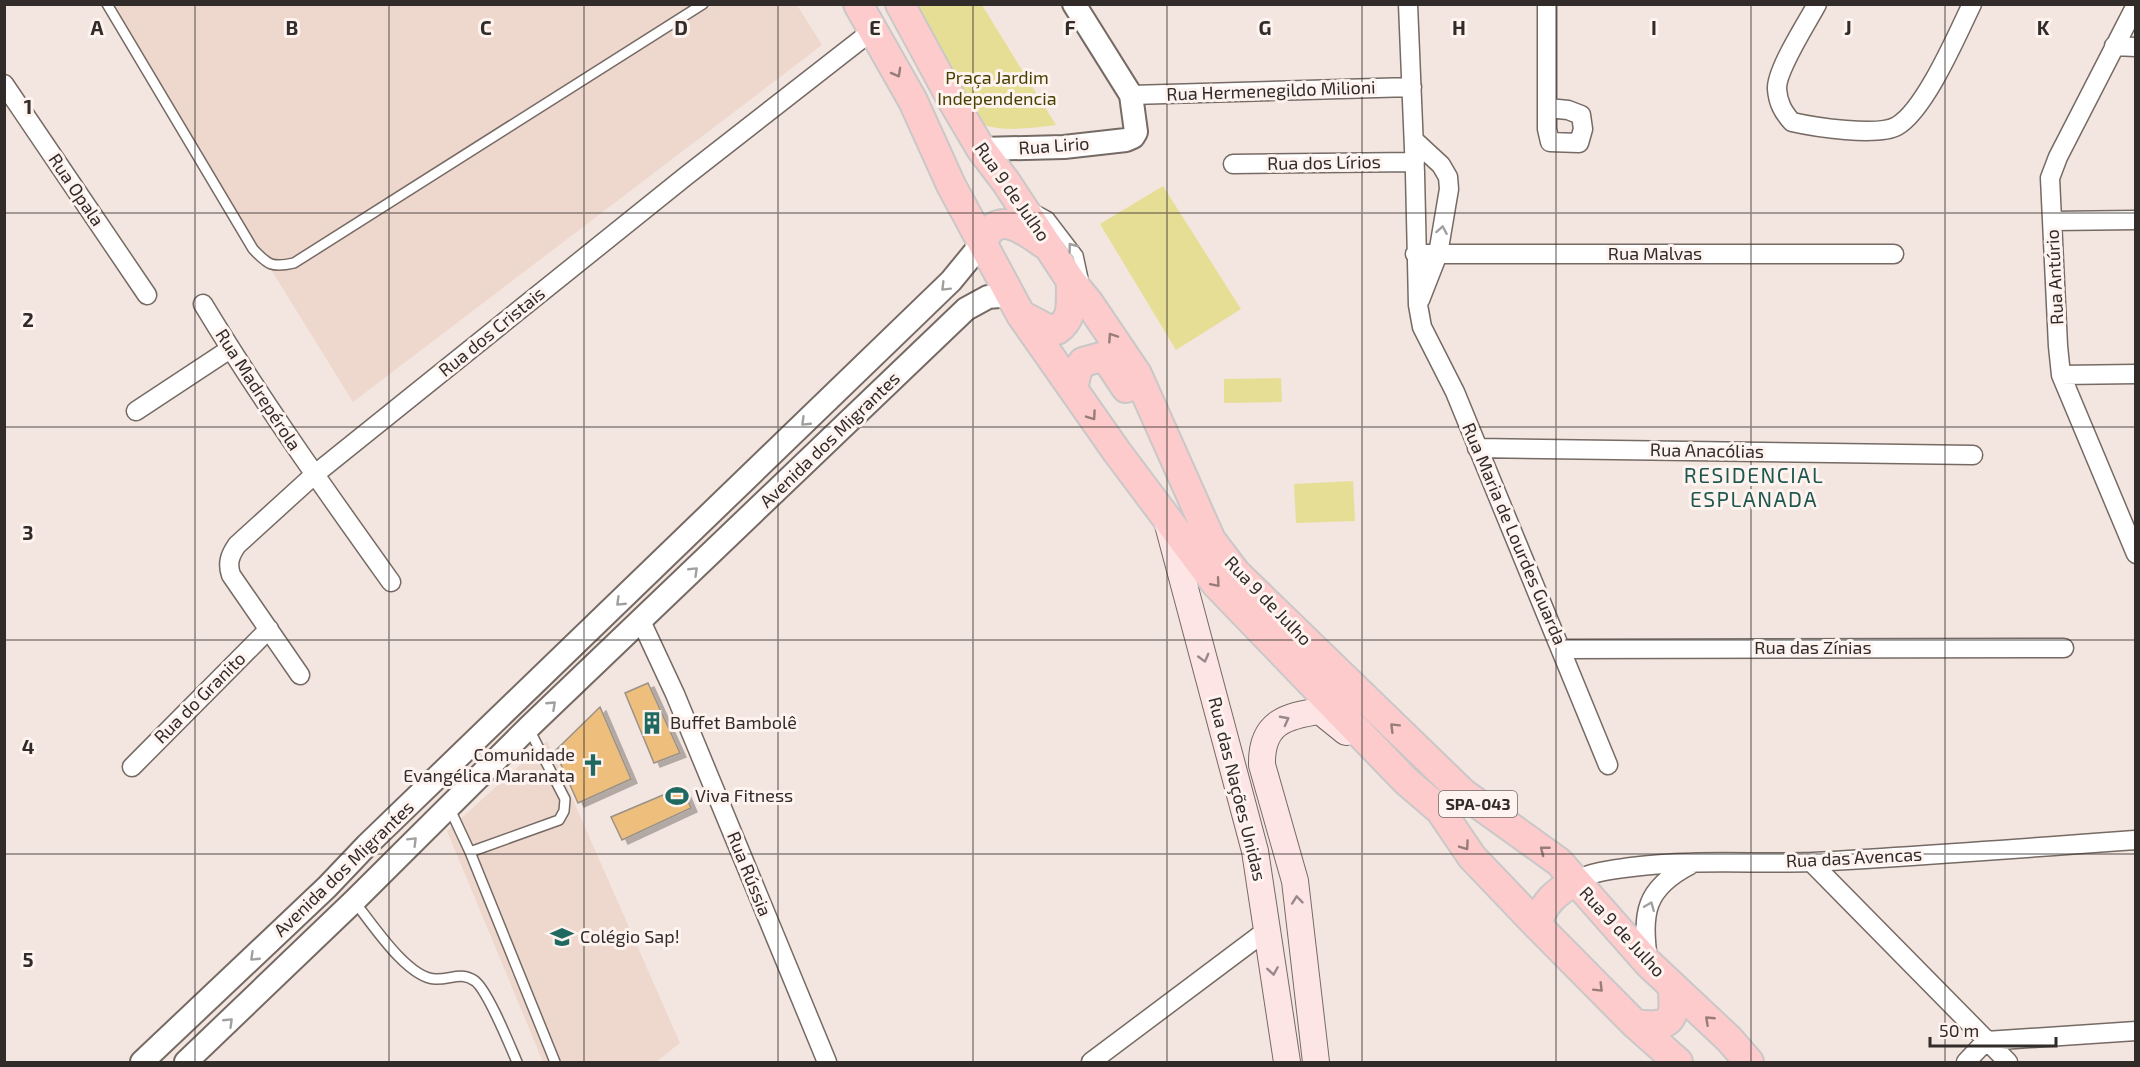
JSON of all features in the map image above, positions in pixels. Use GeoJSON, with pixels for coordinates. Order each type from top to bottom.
{"type":"FeatureCollection","features":[{"type":"Feature","properties":{"kind":"main road","name":"Rua 9 de Julho"},"geometry":{"type":"LineString","coordinates":[[858,4],[913,101],[951,184],[1016,305],[1073,389],[1216,584],[1406,781],[1440,810],[1472,857],[1536,924],[1635,1024],[1678,1062]]}},
{"type":"Feature","properties":{"kind":"main road","name":"Rua 9 de Julho"},"geometry":{"type":"LineString","coordinates":[[900,4],[981,149],[1137,374],[1211,540],[1236,573],[1454,785],[1559,862],[1648,963],[1749,1062]]}},
{"type":"Feature","properties":{"kind":"main road"},"geometry":{"type":"LineString","coordinates":[[873,30],[881,25],[901,38],[920,63],[936,90],[952,99]]}},
{"type":"Feature","properties":{"kind":"main road"},"geometry":{"type":"LineString","coordinates":[[983,242],[987,233],[1003,224],[1017,225],[1050,248]]}},
{"type":"Feature","properties":{"kind":"main road"},"geometry":{"type":"LineString","coordinates":[[1016,305],[1046,328],[1057,330],[1068,322],[1080,292]]}},
{"type":"Feature","properties":{"kind":"main road"},"geometry":{"type":"LineString","coordinates":[[1073,389],[1077,371],[1083,362],[1101,357],[1110,364],[1142,414],[1188,519],[1211,540]]}},
{"type":"Feature","properties":{"kind":"main road","name":"Rua das Nações Unidas"},"geometry":{"type":"LineString","coordinates":[[1167,520],[1254,851],[1287,1062]]}},
{"type":"Feature","properties":{"kind":"main road","name":"Rua das Nações Unidas"},"geometry":{"type":"LineString","coordinates":[[1316,1062],[1295,881],[1262,765],[1262,749],[1274,727],[1282,720],[1296,714],[1320,711],[1406,781]]}},
{"type":"Feature","properties":{"kind":"main road"},"geometry":{"type":"LineString","coordinates":[[1536,924],[1541,911],[1551,897],[1575,881]]}},
{"type":"Feature","properties":{"kind":"main road"},"geometry":{"type":"LineString","coordinates":[[1635,1024],[1657,1025],[1671,1018],[1675,1003],[1672,986]]}},
{"type":"Feature","properties":{"kind":"street"},"geometry":{"type":"LineString","coordinates":[[1074,4],[1131,95]]}},
{"type":"Feature","properties":{"kind":"street","name":"Rua Maria de Lourdes Guarda"},"geometry":{"type":"LineString","coordinates":[[1408,4],[1415,162],[1415,254],[1418,305],[1422,327],[1455,392],[1608,765]]}},
{"type":"Feature","properties":{"kind":"street"},"geometry":{"type":"LineString","coordinates":[[1546,4],[1548,108]]}},
{"type":"Feature","properties":{"kind":"street"},"geometry":{"type":"LineString","coordinates":[[1817,4],[1782,69],[1777,87],[1781,110],[1792,122],[1870,131],[1896,126],[1909,116],[1927,91],[1972,4]]}},
{"type":"Feature","properties":{"kind":"street","name":"Rua Antúrio"},"geometry":{"type":"LineString","coordinates":[[2136,5],[2050,178],[2061,375],[2132,535],[2136,554]]}},
{"type":"Feature","properties":{"kind":"street","name":"Rua dos Cristais"},"geometry":{"type":"LineString","coordinates":[[300,675],[231,575],[228,565],[230,554],[237,544],[314,475],[686,176],[873,30]]}},
{"type":"Feature","properties":{"kind":"street"},"geometry":{"type":"LineString","coordinates":[[2114,46],[2136,46]]}},
{"type":"Feature","properties":{"kind":"street","name":"Rua Opala"},"geometry":{"type":"LineString","coordinates":[[4,84],[147,295]]}},
{"type":"Feature","properties":{"kind":"street","name":"Rua Hermenegildo Milioni"},"geometry":{"type":"LineString","coordinates":[[1131,95],[1412,87]]}},
{"type":"Feature","properties":{"kind":"street","name":"Rua Lirio"},"geometry":{"type":"LineString","coordinates":[[981,149],[1064,147],[1126,140],[1136,132],[1131,95]]}},
{"type":"Feature","properties":{"kind":"street"},"geometry":{"type":"LineString","coordinates":[[1414,140],[1441,165],[1448,177],[1447,203],[1438,254],[1418,305]]}},
{"type":"Feature","properties":{"kind":"street","name":"Rua dos Lírios"},"geometry":{"type":"LineString","coordinates":[[1233,164],[1415,162]]}},
{"type":"Feature","properties":{"kind":"street"},"geometry":{"type":"LineString","coordinates":[[2052,221],[2136,220]]}},
{"type":"Feature","properties":{"kind":"street","name":"Avenida dos Migrantes"},"geometry":{"type":"LineString","coordinates":[[142,1062],[327,887],[951,281],[983,242]]}},
{"type":"Feature","properties":{"kind":"street","name":"Rua Malvas"},"geometry":{"type":"LineString","coordinates":[[1415,254],[1894,254]]}},
{"type":"Feature","properties":{"kind":"street","name":"Avenida dos Migrantes"},"geometry":{"type":"LineString","coordinates":[[186,1062],[348,907],[448,805],[966,309],[988,297],[1016,305]]}},
{"type":"Feature","properties":{"kind":"street","name":"Rua Madrepérola"},"geometry":{"type":"LineString","coordinates":[[203,304],[230,349],[314,475],[391,582]]}},
{"type":"Feature","properties":{"kind":"street"},"geometry":{"type":"LineString","coordinates":[[136,411],[230,349]]}},
{"type":"Feature","properties":{"kind":"street"},"geometry":{"type":"LineString","coordinates":[[2061,375],[2136,374]]}},
{"type":"Feature","properties":{"kind":"street","name":"Rua Anacólias"},"geometry":{"type":"LineString","coordinates":[[1477,448],[1973,454]]}},
{"type":"Feature","properties":{"kind":"street","name":"Avenida dos Migrantes"},"geometry":{"type":"LineString","coordinates":[[660,603],[648,602],[646,598],[646,591],[652,579],[723,512],[733,492]]}},
{"type":"Feature","properties":{"kind":"street","name":"Rua Rússia"},"geometry":{"type":"LineString","coordinates":[[641,621],[675,694],[824,1061]]}},
{"type":"Feature","properties":{"kind":"street","name":"Rua do Granito"},"geometry":{"type":"LineString","coordinates":[[132,767],[269,629]]}},
{"type":"Feature","properties":{"kind":"street","name":"Rua das Zínias"},"geometry":{"type":"LineString","coordinates":[[1562,649],[2064,648]]}},
{"type":"Feature","properties":{"kind":"street","name":"Avenida dos Migrantes"},"geometry":{"type":"LineString","coordinates":[[448,805],[443,788],[447,779],[559,672],[571,649]]}},
{"type":"Feature","properties":{"kind":"street"},"geometry":{"type":"LineString","coordinates":[[375,838],[369,849],[369,858],[375,865],[388,866]]}},
{"type":"Feature","properties":{"kind":"street","name":"Rua das Avencas"},"geometry":{"type":"LineString","coordinates":[[1575,881],[1599,871],[1647,865],[1696,862],[1810,862],[2136,840]]}},
{"type":"Feature","properties":{"kind":"street"},"geometry":{"type":"LineString","coordinates":[[1648,963],[1644,922],[1647,908],[1655,892],[1670,876],[1696,862]]}},
{"type":"Feature","properties":{"kind":"street"},"geometry":{"type":"LineString","coordinates":[[1810,862],[2008,1062]]}},
{"type":"Feature","properties":{"kind":"street"},"geometry":{"type":"LineString","coordinates":[[327,887],[343,885],[348,889],[350,893],[348,907]]}},
{"type":"Feature","properties":{"kind":"street"},"geometry":{"type":"LineString","coordinates":[[1091,1062],[1267,930]]}},
{"type":"Feature","properties":{"kind":"street"},"geometry":{"type":"LineString","coordinates":[[1966,1062],[1986,1041],[2136,1031]]}},
{"type":"Feature","properties":{"kind":"lane"},"geometry":{"type":"LineString","coordinates":[[107,4],[253,249],[264,261],[278,267],[294,263],[703,4]]}},
{"type":"Feature","properties":{"kind":"lane"},"geometry":{"type":"LineString","coordinates":[[1020,203],[1049,217],[1078,255],[1080,292]]}},
{"type":"Feature","properties":{"kind":"lane"},"geometry":{"type":"LineString","coordinates":[[470,852],[559,820],[564,811],[565,799],[529,727]]}},
{"type":"Feature","properties":{"kind":"lane"},"geometry":{"type":"LineString","coordinates":[[448,805],[470,852],[555,1062]]}},
{"type":"Feature","properties":{"kind":"lane"},"geometry":{"type":"LineString","coordinates":[[348,907],[410,967],[433,979],[454,975],[473,980],[479,985],[517,1062]]}},
{"type":"Feature","properties":{"kind":"shaded area"},"geometry":{"type":"Polygon","coordinates":[[[107,5],[797,5],[822,45],[353,402],[107,5]]]}},
{"type":"Feature","properties":{"kind":"shaded area","name":"Colégio Sap!"},"geometry":{"type":"Polygon","coordinates":[[[547,741],[680,1043],[656,1062],[543,1062],[447,831],[547,741]]]}},
{"type":"Feature","properties":{"kind":"green space","name":"Praça Jardim Independencia"},"geometry":{"type":"Polygon","coordinates":[[[914,5],[982,5],[1056,125],[1010,129],[983,125],[914,5]]]}},
{"type":"Feature","properties":{"kind":"green space"},"geometry":{"type":"Polygon","coordinates":[[[1163,186],[1241,309],[1176,350],[1100,224],[1163,186]]]}},
{"type":"Feature","properties":{"kind":"green space"},"geometry":{"type":"Polygon","coordinates":[[[1281,378],[1282,402],[1224,403],[1224,379],[1281,378]]]}},
{"type":"Feature","properties":{"kind":"green space"},"geometry":{"type":"Polygon","coordinates":[[[1353,481],[1355,521],[1296,523],[1294,484],[1353,481]]]}},
{"type":"Feature","properties":{"kind":"building","name":"Buffet Bambolê"},"geometry":{"type":"Polygon","coordinates":[[[648,683],[680,753],[654,763],[625,693],[648,683]]]}},
{"type":"Feature","properties":{"kind":"building","name":"Comunidade Evangélica Maranata"},"geometry":{"type":"Polygon","coordinates":[[[600,707],[631,779],[578,803],[555,751],[600,707]]]}},
{"type":"Feature","properties":{"kind":"building"},"geometry":{"type":"Polygon","coordinates":[[[682,787],[691,808],[622,840],[611,817],[682,787]]]}},
{"type":"Feature","properties":{"kind":"place","name":"Buffet Bambolê"},"geometry":{"type":"Point","coordinates":[652,723]}},
{"type":"Feature","properties":{"kind":"place","name":"Comunidade Evangélica Maranata"},"geometry":{"type":"Point","coordinates":[593,765]}},
{"type":"Feature","properties":{"kind":"place","name":"Viva Fitness"},"geometry":{"type":"Point","coordinates":[677,796]}},
{"type":"Feature","properties":{"kind":"place","name":"Colégio Sap!"},"geometry":{"type":"Point","coordinates":[562,937]}},
{"type":"Feature","properties":{"kind":"district","name":"RESIDENCIAL ESPLANADA"},"geometry":{"type":"Point","coordinates":[1754,488]}}]}
